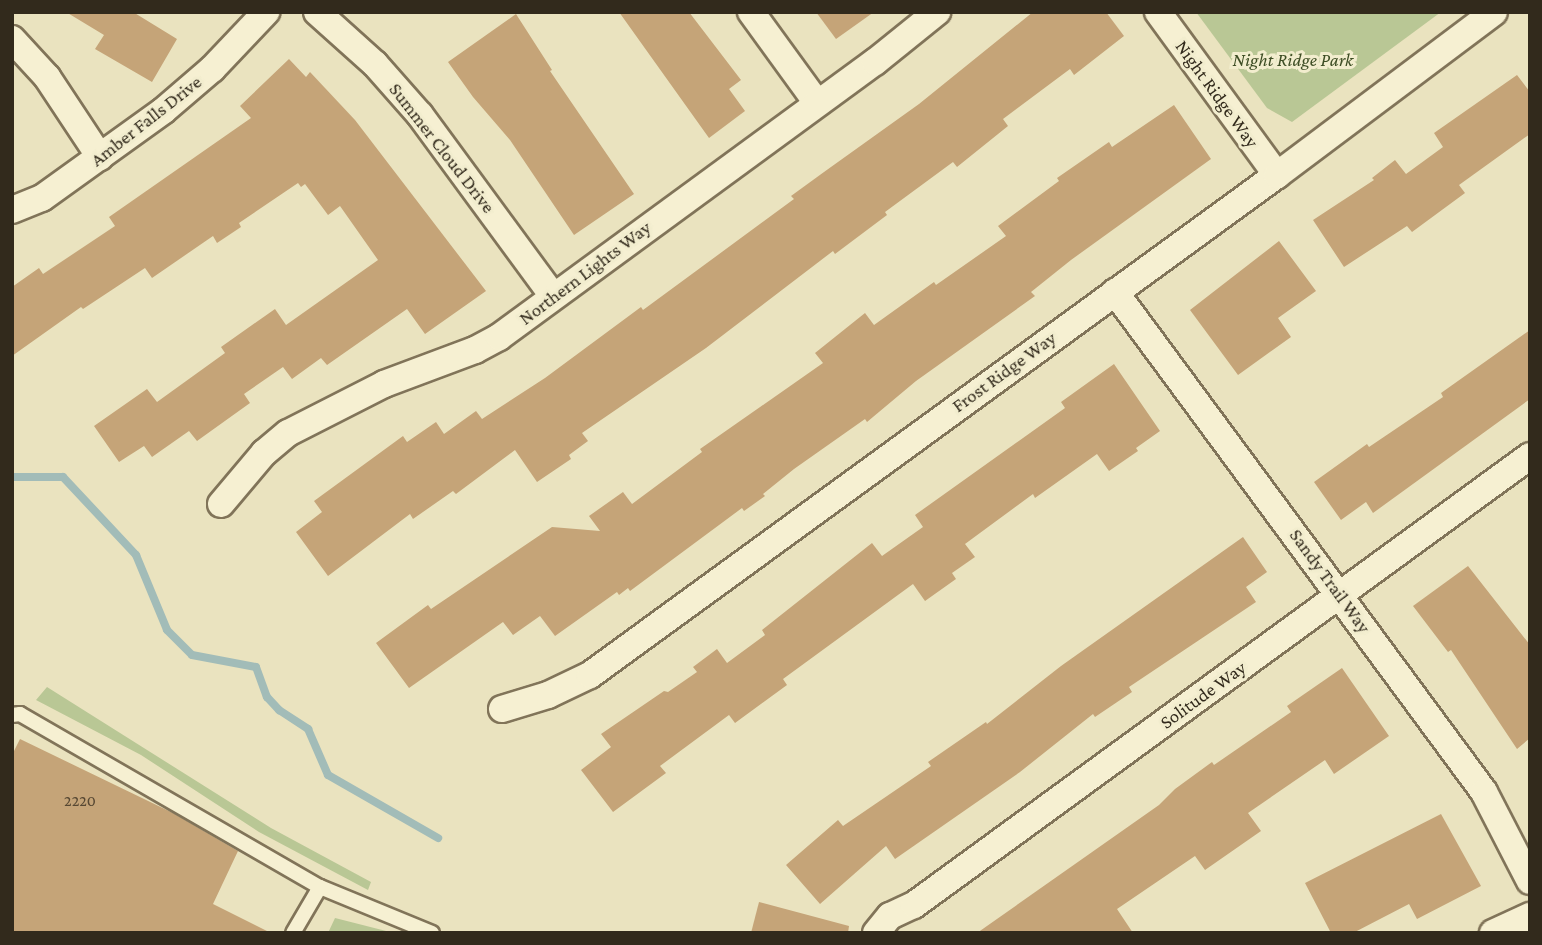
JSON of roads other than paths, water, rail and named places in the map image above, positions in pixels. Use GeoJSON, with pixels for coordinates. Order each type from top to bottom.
{"type":"FeatureCollection","features":[{"type":"Feature","properties":{"kind":"street","name":"Amber Falls Drive"},"geometry":{"type":"LineString","coordinates":[[12,210],[42,198],[163,111],[212,69],[266,12]]}},
{"type":"Feature","properties":{"kind":"street","name":"Summer Cloud Drive"},"geometry":{"type":"LineString","coordinates":[[317,12],[375,64],[421,115],[553,296]]}},
{"type":"Feature","properties":{"kind":"street"},"geometry":{"type":"LineString","coordinates":[[751,12],[817,103]]}},
{"type":"Feature","properties":{"kind":"street","name":"Northern Lights Way"},"geometry":{"type":"LineString","coordinates":[[221,504],[264,453],[288,433],[384,384],[475,350],[499,337],[937,12]]}},
{"type":"Feature","properties":{"kind":"street","name":"Night Ridge Way"},"geometry":{"type":"LineString","coordinates":[[1158,12],[1276,175]]}},
{"type":"Feature","properties":{"kind":"street","name":"Frost Ridge Way"},"geometry":{"type":"LineString","coordinates":[[502,709],[548,695],[590,675],[1276,175],[1494,12]]}},
{"type":"Feature","properties":{"kind":"street"},"geometry":{"type":"LineString","coordinates":[[12,39],[47,77],[100,157]]}},
{"type":"Feature","properties":{"kind":"street","name":"Sandy Trail Way"},"geometry":{"type":"LineString","coordinates":[[1115,292],[1484,792],[1530,880]]}},
{"type":"Feature","properties":{"kind":"street","name":"Solitude Way"},"geometry":{"type":"LineString","coordinates":[[876,933],[890,916],[914,905],[1530,456]]}},
{"type":"Feature","properties":{"kind":"street"},"geometry":{"type":"LineString","coordinates":[[1493,933],[1530,916]]}},
{"type":"Feature","properties":{"kind":"lane"},"geometry":{"type":"LineString","coordinates":[[12,715],[20,714],[320,887],[432,933]]}},
{"type":"Feature","properties":{"kind":"lane"},"geometry":{"type":"LineString","coordinates":[[293,933],[320,887]]}},
{"type":"Feature","properties":{"kind":"waterway"},"geometry":{"type":"LineString","coordinates":[[12,477],[63,477],[136,555],[167,630],[192,655],[256,667],[267,697],[279,710],[308,729],[328,775],[438,838]]}},
{"type":"Feature","properties":{"kind":"park label","name":"Night Ridge Park"},"geometry":{"type":"Point","coordinates":[1293,60]}}]}
